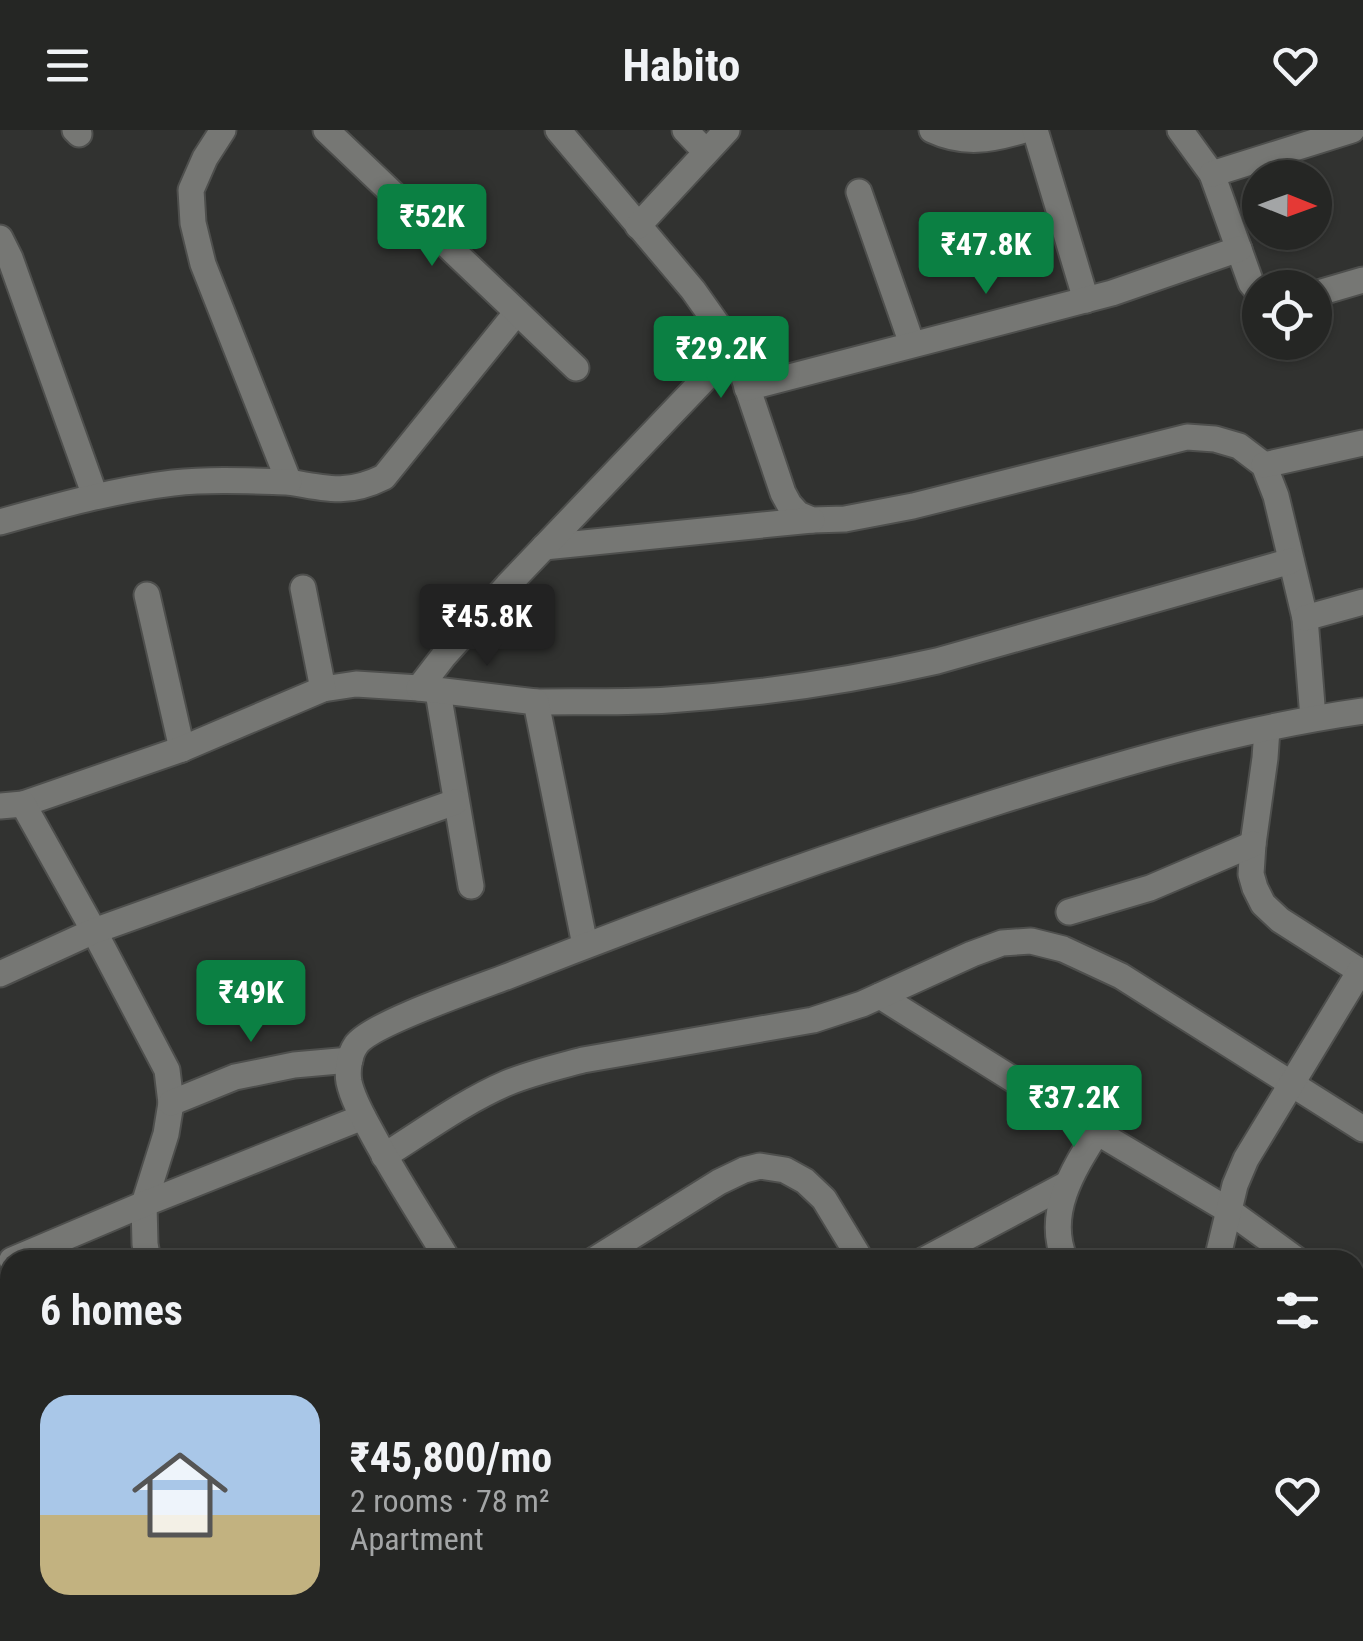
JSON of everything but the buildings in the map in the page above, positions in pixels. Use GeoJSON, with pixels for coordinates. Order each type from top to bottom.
{"type":"FeatureCollection","features":[{"type":"Feature","properties":{"kind":"street"},"geometry":{"type":"LineString","coordinates":[[224,130],[205,158],[191,190],[193,223],[204,264],[289,482]]}},
{"type":"Feature","properties":{"kind":"street"},"geometry":{"type":"LineString","coordinates":[[326,130],[576,368]]}},
{"type":"Feature","properties":{"kind":"street"},"geometry":{"type":"LineString","coordinates":[[558,130],[712,314],[734,348],[789,504],[798,514],[812,520]]}},
{"type":"Feature","properties":{"kind":"street"},"geometry":{"type":"LineString","coordinates":[[685,130],[706,152]]}},
{"type":"Feature","properties":{"kind":"street"},"geometry":{"type":"LineString","coordinates":[[638,226],[727,130]]}},
{"type":"Feature","properties":{"kind":"street"},"geometry":{"type":"LineString","coordinates":[[932,130],[980,141],[1024,130]]}},
{"type":"Feature","properties":{"kind":"street"},"geometry":{"type":"LineString","coordinates":[[1035,130],[1086,300]]}},
{"type":"Feature","properties":{"kind":"street"},"geometry":{"type":"LineString","coordinates":[[1180,130],[1212,174],[1247,270]]}},
{"type":"Feature","properties":{"kind":"street"},"geometry":{"type":"LineString","coordinates":[[1212,174],[1339,132]]}},
{"type":"Feature","properties":{"kind":"street"},"geometry":{"type":"LineString","coordinates":[[859,192],[912,344]]}},
{"type":"Feature","properties":{"kind":"street"},"geometry":{"type":"LineString","coordinates":[[0,238],[95,496]]}},
{"type":"Feature","properties":{"kind":"street"},"geometry":{"type":"LineString","coordinates":[[747,388],[1086,300],[1239,249]]}},
{"type":"Feature","properties":{"kind":"street"},"geometry":{"type":"LineString","coordinates":[[1332,289],[1363,280]]}},
{"type":"Feature","properties":{"kind":"street"},"geometry":{"type":"LineString","coordinates":[[0,522],[95,496],[173,483],[289,482],[342,490],[364,488],[384,478],[517,312]]}},
{"type":"Feature","properties":{"kind":"street"},"geometry":{"type":"LineString","coordinates":[[471,886],[429,690],[472,624],[734,348]]}},
{"type":"Feature","properties":{"kind":"street"},"geometry":{"type":"LineString","coordinates":[[544,547],[845,519],[913,506],[1187,437],[1215,439],[1239,446],[1264,465],[1276,496],[1304,618],[1313,718]]}},
{"type":"Feature","properties":{"kind":"street"},"geometry":{"type":"LineString","coordinates":[[1264,465],[1363,443]]}},
{"type":"Feature","properties":{"kind":"street"},"geometry":{"type":"LineString","coordinates":[[146,1250],[144,1204],[166,1134],[171,1102],[167,1070],[94,931],[12,805],[182,749],[323,689],[356,684],[536,702],[665,700],[736,694],[881,674],[937,662],[1291,561]]}},
{"type":"Feature","properties":{"kind":"street"},"geometry":{"type":"LineString","coordinates":[[303,588],[323,689]]}},
{"type":"Feature","properties":{"kind":"street"},"geometry":{"type":"LineString","coordinates":[[147,595],[182,749]]}},
{"type":"Feature","properties":{"kind":"street"},"geometry":{"type":"LineString","coordinates":[[1304,618],[1363,602]]}},
{"type":"Feature","properties":{"kind":"street"},"geometry":{"type":"LineString","coordinates":[[536,702],[585,946]]}},
{"type":"Feature","properties":{"kind":"street"},"geometry":{"type":"LineString","coordinates":[[442,1250],[384,1156],[350,1086],[350,1060],[356,1044],[392,1022],[754,883],[954,816],[1192,744],[1363,711]]}},
{"type":"Feature","properties":{"kind":"street"},"geometry":{"type":"LineString","coordinates":[[1219,1250],[1235,1185],[1246,1159],[1361,972],[1280,920],[1263,904],[1254,888],[1253,844],[1267,729]]}},
{"type":"Feature","properties":{"kind":"street"},"geometry":{"type":"LineString","coordinates":[[0,974],[94,931],[456,802]]}},
{"type":"Feature","properties":{"kind":"street"},"geometry":{"type":"LineString","coordinates":[[1069,912],[1150,888],[1253,844]]}},
{"type":"Feature","properties":{"kind":"street"},"geometry":{"type":"LineString","coordinates":[[384,1156],[466,1104],[545,1070],[582,1060],[813,1020],[880,996],[1002,943],[1031,941],[1064,948],[1121,976],[1363,1128]]}},
{"type":"Feature","properties":{"kind":"street"},"geometry":{"type":"LineString","coordinates":[[880,996],[1228,1210],[1283,1250]]}},
{"type":"Feature","properties":{"kind":"street"},"geometry":{"type":"LineString","coordinates":[[171,1102],[234,1076],[350,1060]]}},
{"type":"Feature","properties":{"kind":"street"},"geometry":{"type":"LineString","coordinates":[[48,1250],[144,1204],[363,1117]]}},
{"type":"Feature","properties":{"kind":"street"},"geometry":{"type":"LineString","coordinates":[[1061,1250],[1058,1229],[1067,1184],[1096,1132]]}},
{"type":"Feature","properties":{"kind":"street"},"geometry":{"type":"LineString","coordinates":[[610,1250],[719,1182],[760,1166],[785,1170],[806,1181],[824,1199],[855,1250]]}},
{"type":"Feature","properties":{"kind":"street"},"geometry":{"type":"LineString","coordinates":[[943,1250],[1067,1184]]}}]}
